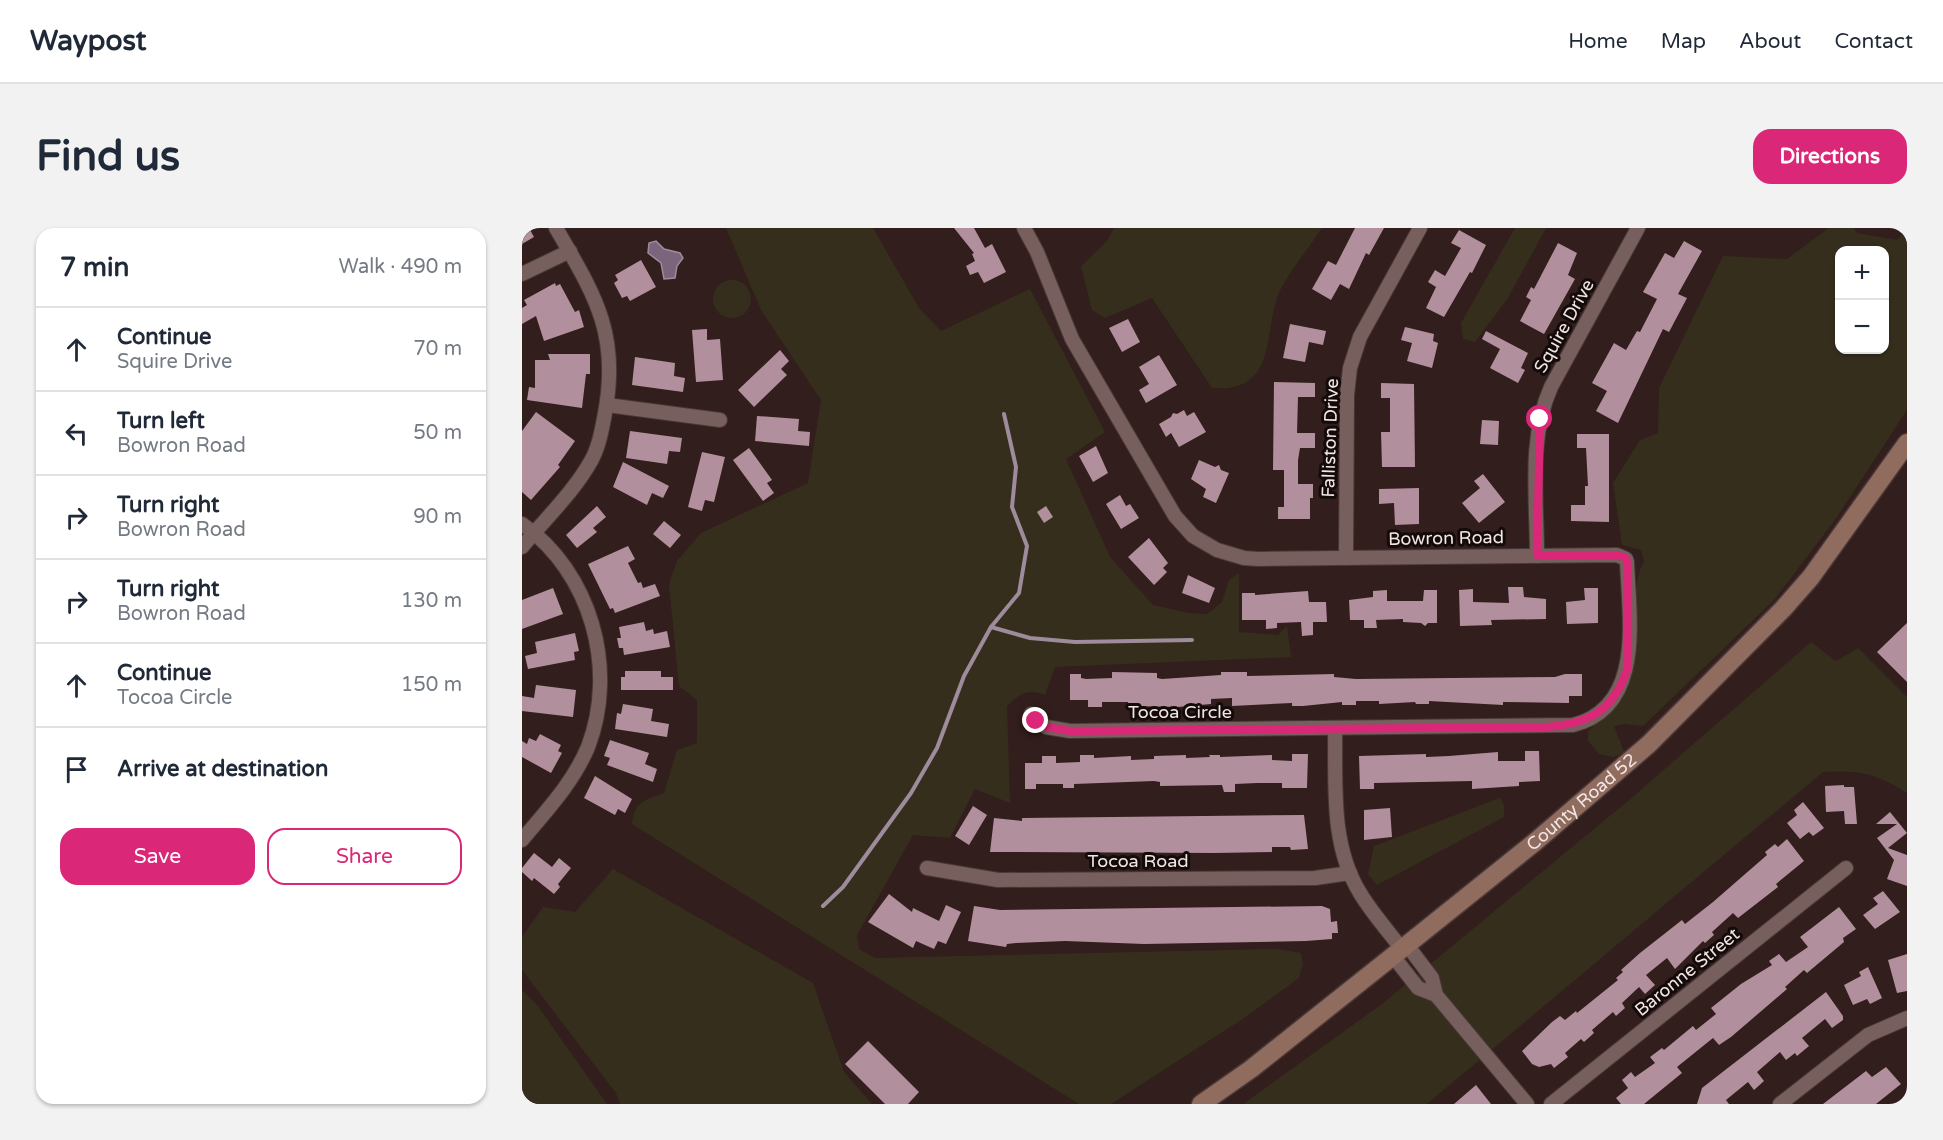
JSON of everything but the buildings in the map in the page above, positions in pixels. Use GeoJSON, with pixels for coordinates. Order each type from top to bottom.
{"type":"FeatureCollection","features":[{"type":"Feature","properties":{"kind":"main road","name":"County Road 52"},"geometry":{"type":"LineString","coordinates":[[1201,1104],[1251,1069],[1401,950],[1618,773],[1712,681],[1811,577],[1907,443]]}},
{"type":"Feature","properties":{"kind":"street"},"geometry":{"type":"LineString","coordinates":[[522,547],[592,459],[607,405],[610,372],[607,331],[590,289],[556,228]]}},
{"type":"Feature","properties":{"kind":"street","name":"Bowron Road"},"geometry":{"type":"LineString","coordinates":[[1024,228],[1037,252],[1076,348],[1171,510],[1183,527],[1210,547],[1244,558],[1537,555],[1617,555],[1626,558],[1629,624],[1627,670],[1618,692],[1602,709],[1579,724],[1546,727],[1335,729]]}},
{"type":"Feature","properties":{"kind":"street","name":"Falliston Drive"},"geometry":{"type":"LineString","coordinates":[[1346,558],[1347,396],[1350,368],[1360,337],[1420,228]]}},
{"type":"Feature","properties":{"kind":"street","name":"Squire Drive"},"geometry":{"type":"LineString","coordinates":[[1537,555],[1538,433],[1542,408],[1551,387],[1638,228]]}},
{"type":"Feature","properties":{"kind":"street"},"geometry":{"type":"LineString","coordinates":[[522,274],[570,251]]}},
{"type":"Feature","properties":{"kind":"street"},"geometry":{"type":"LineString","coordinates":[[607,405],[720,420]]}},
{"type":"Feature","properties":{"kind":"street"},"geometry":{"type":"LineString","coordinates":[[522,524],[534,532],[554,553],[577,586],[586,606],[599,651],[600,693],[593,731],[579,766],[556,800],[522,840]]}},
{"type":"Feature","properties":{"kind":"street","name":"Tocoa Circle"},"geometry":{"type":"LineString","coordinates":[[1031,714],[1046,727],[1070,731],[1335,729]]}},
{"type":"Feature","properties":{"kind":"street"},"geometry":{"type":"LineString","coordinates":[[1335,729],[1336,818],[1341,847],[1350,873],[1368,904],[1401,950],[1418,988],[1436,995],[1527,1104]]}},
{"type":"Feature","properties":{"kind":"street","name":"Tocoa Road"},"geometry":{"type":"LineString","coordinates":[[927,868],[999,880],[1315,878],[1350,873]]}},
{"type":"Feature","properties":{"kind":"street","name":"Baronne Street"},"geometry":{"type":"LineString","coordinates":[[1551,1104],[1846,868]]}},
{"type":"Feature","properties":{"kind":"street"},"geometry":{"type":"LineString","coordinates":[[1780,1104],[1868,1035],[1907,1018]]}},
{"type":"Feature","properties":{"kind":"shaded area"},"geometry":{"type":"Polygon","coordinates":[[[726,228],[873,228],[919,308],[941,331],[1030,289],[1105,432],[1066,459],[1110,557],[1153,605],[1188,613],[1207,614],[1222,602],[1229,580],[1239,573],[1239,632],[1278,635],[1287,626],[1291,657],[1055,667],[1045,695],[1034,692],[1024,693],[1007,706],[1010,803],[975,789],[950,838],[913,835],[857,935],[859,949],[875,958],[1277,949],[1301,953],[1303,964],[1299,978],[1244,1018],[1111,1104],[1079,1104],[632,824],[638,806],[664,793],[677,750],[697,743],[697,700],[679,686],[669,584],[677,561],[701,533],[808,483],[821,400],[761,310],[726,228]]]}},
{"type":"Feature","properties":{"kind":"shaded area"},"geometry":{"type":"Polygon","coordinates":[[[1114,228],[1322,228],[1292,270],[1278,295],[1264,359],[1257,372],[1248,381],[1233,387],[1212,388],[1152,298],[1105,318],[1092,310],[1081,266],[1107,241],[1114,228]]]}},
{"type":"Feature","properties":{"kind":"shaded area"},"geometry":{"type":"Polygon","coordinates":[[[1515,228],[1546,228],[1508,298],[1475,342],[1463,339],[1461,323],[1515,228]]]}},
{"type":"Feature","properties":{"kind":"shaded area"},"geometry":{"type":"Polygon","coordinates":[[[1829,228],[1854,228],[1857,233],[1897,240],[1907,228],[1907,410],[1835,520],[1774,600],[1643,726],[1625,724],[1614,726],[1624,752],[1614,757],[1599,754],[1588,741],[1588,731],[1614,705],[1623,692],[1628,678],[1635,648],[1637,585],[1644,561],[1641,550],[1622,545],[1613,483],[1640,440],[1658,433],[1659,388],[1723,256],[1787,259],[1829,228]]]}},
{"type":"Feature","properties":{"kind":"shaded area"},"geometry":{"type":"Polygon","coordinates":[[[656,241],[664,249],[680,253],[683,258],[677,266],[675,278],[664,279],[661,263],[648,253],[649,243],[656,241]]]}},
{"type":"Feature","properties":{"kind":"shaded area"},"geometry":{"type":"Polygon","coordinates":[[[732,280],[745,286],[751,299],[745,312],[732,318],[719,312],[713,299],[719,286],[732,280]]]}},
{"type":"Feature","properties":{"kind":"shaded area"},"geometry":{"type":"Polygon","coordinates":[[[1811,642],[1836,661],[1858,648],[1907,697],[1907,793],[1886,781],[1867,774],[1823,772],[1427,1104],[1243,1104],[1382,1004],[1629,800],[1811,642]]]}},
{"type":"Feature","properties":{"kind":"shaded area"},"geometry":{"type":"Polygon","coordinates":[[[1500,798],[1504,805],[1504,817],[1377,885],[1368,874],[1374,846],[1500,798]]]}},
{"type":"Feature","properties":{"kind":"shaded area"},"geometry":{"type":"Polygon","coordinates":[[[613,869],[813,983],[844,1072],[872,1104],[620,1104],[616,1093],[522,970],[522,937],[543,907],[575,912],[613,869]]]}},
{"type":"Feature","properties":{"kind":"shaded area"},"geometry":{"type":"Polygon","coordinates":[[[522,990],[537,1005],[607,1104],[522,1104],[522,990]]]}},
{"type":"Feature","properties":{"kind":"waterway"},"geometry":{"type":"LineString","coordinates":[[823,906],[843,887],[911,793],[937,748],[964,676],[991,627],[1019,593],[1027,546],[1012,507],[1016,467],[1004,414]]}},
{"type":"Feature","properties":{"kind":"waterway"},"geometry":{"type":"LineString","coordinates":[[991,627],[1030,638],[1075,642],[1192,640]]}},
{"type":"Feature","properties":{"kind":"route"},"geometry":{"type":"LineString","coordinates":[[1036,721],[1046,727],[1070,731],[1546,727],[1573,725],[1586,721],[1602,709],[1618,692],[1627,670],[1629,624],[1627,562],[1626,558],[1617,555],[1537,555],[1540,419]]}}]}
